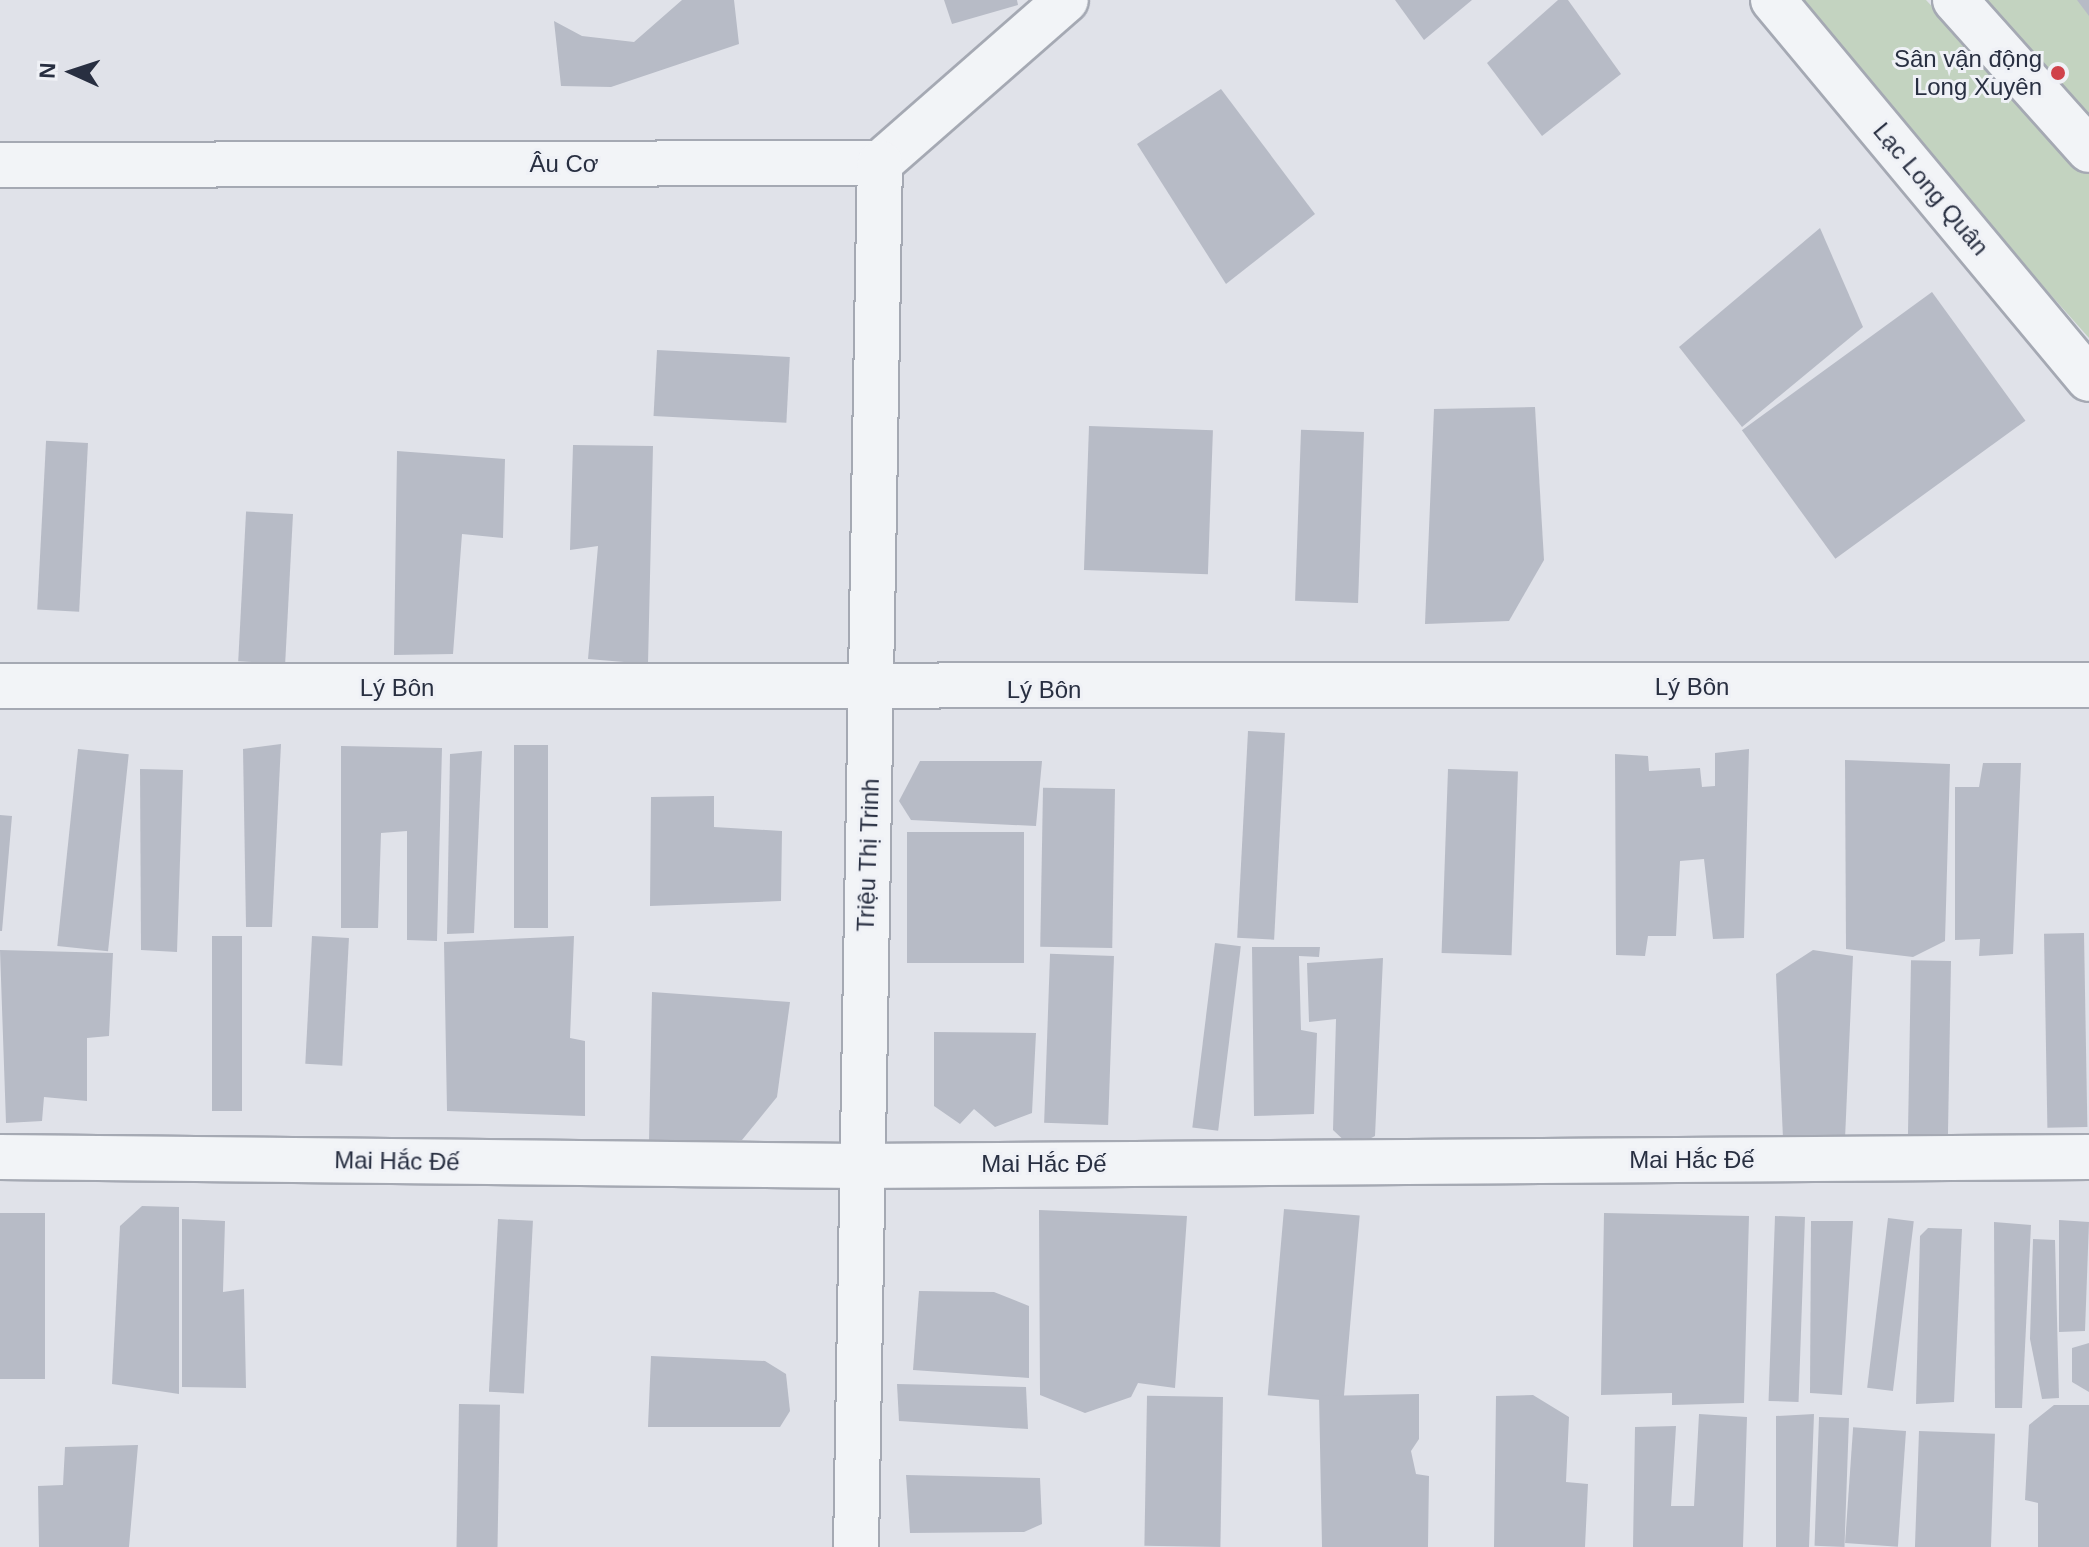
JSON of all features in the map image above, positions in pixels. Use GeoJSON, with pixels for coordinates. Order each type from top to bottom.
{"type":"FeatureCollection","features":[{"type":"Feature","properties":{"kind":"street","name":"Lạc Long Quân"},"geometry":{"type":"LineString","coordinates":[[1773,0],[2089,379]]}},
{"type":"Feature","properties":{"kind":"street"},"geometry":{"type":"LineString","coordinates":[[1955,0],[2089,150]]}},
{"type":"Feature","properties":{"kind":"street"},"geometry":{"type":"LineString","coordinates":[[880,163],[1050,5]]}},
{"type":"Feature","properties":{"kind":"street","name":"Âu Cơ"},"geometry":{"type":"LineString","coordinates":[[0,165],[880,163]]}},
{"type":"Feature","properties":{"kind":"street","name":"Triệu Thị Trinh"},"geometry":{"type":"LineString","coordinates":[[856,1547],[858,1166],[873,691],[880,163]]}},
{"type":"Feature","properties":{"kind":"street","name":"Lý Bôn"},"geometry":{"type":"LineString","coordinates":[[0,686],[873,691],[2089,685]]}},
{"type":"Feature","properties":{"kind":"street","name":"Mai Hắc Đế"},"geometry":{"type":"LineString","coordinates":[[0,1157],[858,1166],[2089,1157]]}},
{"type":"Feature","properties":{"kind":"green space"},"geometry":{"type":"Polygon","coordinates":[[[1789,0],[1926,0],[2089,174],[2089,338],[1789,0]]]}},
{"type":"Feature","properties":{"kind":"green space","name":"Sân vận động Long Xuyên"},"geometry":{"type":"Polygon","coordinates":[[[1964,0],[2089,0],[2089,146],[1964,0]]]}},
{"type":"Feature","properties":{"kind":"building"},"geometry":{"type":"Polygon","coordinates":[[[682,0],[734,0],[739,44],[611,87],[561,86],[554,21],[582,36],[634,42],[682,0]]]}},
{"type":"Feature","properties":{"kind":"building"},"geometry":{"type":"Polygon","coordinates":[[[944,0],[1017,0],[1018,5],[952,24],[944,0]]]}},
{"type":"Feature","properties":{"kind":"building"},"geometry":{"type":"Polygon","coordinates":[[[1395,0],[1472,0],[1424,40],[1395,0]]]}},
{"type":"Feature","properties":{"kind":"building"},"geometry":{"type":"Polygon","coordinates":[[[1558,0],[1568,0],[1621,74],[1542,136],[1487,63],[1558,0]]]}},
{"type":"Feature","properties":{"kind":"building"},"geometry":{"type":"Polygon","coordinates":[[[2077,0],[2089,0],[2089,16],[2077,0]]]}},
{"type":"Feature","properties":{"kind":"building"},"geometry":{"type":"Polygon","coordinates":[[[1221,89],[1315,214],[1226,284],[1137,144],[1221,89]]]}},
{"type":"Feature","properties":{"kind":"building"},"geometry":{"type":"Polygon","coordinates":[[[1820,228],[1863,327],[1742,427],[1679,347],[1820,228]]]}},
{"type":"Feature","properties":{"kind":"building"},"geometry":{"type":"Polygon","coordinates":[[[1932,292],[2025,421],[1835,559],[1742,430],[1932,292]]]}},
{"type":"Feature","properties":{"kind":"building"},"geometry":{"type":"Polygon","coordinates":[[[657,350],[790,357],[786,423],[654,416],[657,350]]]}},
{"type":"Feature","properties":{"kind":"building"},"geometry":{"type":"Polygon","coordinates":[[[1535,407],[1544,560],[1509,621],[1425,624],[1434,409],[1535,407]]]}},
{"type":"Feature","properties":{"kind":"building"},"geometry":{"type":"Polygon","coordinates":[[[1089,426],[1213,430],[1208,574],[1084,570],[1089,426]]]}},
{"type":"Feature","properties":{"kind":"building"},"geometry":{"type":"Polygon","coordinates":[[[1301,430],[1364,432],[1358,603],[1295,601],[1301,430]]]}},
{"type":"Feature","properties":{"kind":"building"},"geometry":{"type":"Polygon","coordinates":[[[46,441],[88,443],[79,612],[37,610],[46,441]]]}},
{"type":"Feature","properties":{"kind":"building"},"geometry":{"type":"Polygon","coordinates":[[[573,445],[653,446],[648,664],[588,659],[598,546],[570,550],[573,445]]]}},
{"type":"Feature","properties":{"kind":"building"},"geometry":{"type":"Polygon","coordinates":[[[397,451],[505,459],[503,538],[462,534],[453,654],[394,655],[397,451]]]}},
{"type":"Feature","properties":{"kind":"building"},"geometry":{"type":"Polygon","coordinates":[[[246,512],[293,514],[285,664],[238,661],[246,512]]]}},
{"type":"Feature","properties":{"kind":"building"},"geometry":{"type":"Polygon","coordinates":[[[1248,731],[1285,733],[1274,940],[1237,938],[1248,731]]]}},
{"type":"Feature","properties":{"kind":"building"},"geometry":{"type":"Polygon","coordinates":[[[281,744],[272,927],[246,927],[243,749],[281,744]]]}},
{"type":"Feature","properties":{"kind":"building"},"geometry":{"type":"Polygon","coordinates":[[[514,745],[548,745],[548,928],[514,928],[514,745]]]}},
{"type":"Feature","properties":{"kind":"building"},"geometry":{"type":"Polygon","coordinates":[[[341,746],[442,748],[437,941],[407,940],[407,831],[381,833],[378,928],[341,928],[341,746]]]}},
{"type":"Feature","properties":{"kind":"building"},"geometry":{"type":"Polygon","coordinates":[[[78,749],[129,754],[108,951],[57,946],[78,749]]]}},
{"type":"Feature","properties":{"kind":"building"},"geometry":{"type":"Polygon","coordinates":[[[1749,749],[1744,938],[1713,939],[1704,859],[1680,861],[1676,936],[1648,936],[1645,956],[1616,955],[1615,754],[1648,756],[1649,771],[1700,768],[1702,787],[1715,786],[1715,753],[1749,749]]]}},
{"type":"Feature","properties":{"kind":"building"},"geometry":{"type":"Polygon","coordinates":[[[482,751],[474,933],[447,934],[450,754],[482,751]]]}},
{"type":"Feature","properties":{"kind":"building"},"geometry":{"type":"Polygon","coordinates":[[[1845,760],[1950,764],[1945,941],[1913,957],[1846,949],[1845,760]]]}},
{"type":"Feature","properties":{"kind":"building"},"geometry":{"type":"Polygon","coordinates":[[[920,761],[1042,761],[1036,826],[911,820],[899,801],[920,761]]]}},
{"type":"Feature","properties":{"kind":"building"},"geometry":{"type":"Polygon","coordinates":[[[1983,763],[2021,763],[2013,954],[1979,956],[1980,939],[1955,940],[1955,787],[1979,787],[1983,763]]]}},
{"type":"Feature","properties":{"kind":"building"},"geometry":{"type":"Polygon","coordinates":[[[140,769],[183,770],[177,952],[141,950],[140,769]]]}},
{"type":"Feature","properties":{"kind":"building"},"geometry":{"type":"Polygon","coordinates":[[[1448,769],[1518,771],[1512,955],[1442,953],[1448,769]]]}},
{"type":"Feature","properties":{"kind":"building"},"geometry":{"type":"Polygon","coordinates":[[[1043,788],[1115,789],[1112,948],[1040,947],[1043,788]]]}},
{"type":"Feature","properties":{"kind":"building"},"geometry":{"type":"Polygon","coordinates":[[[714,796],[714,827],[782,831],[781,901],[650,906],[651,797],[714,796]]]}},
{"type":"Feature","properties":{"kind":"building"},"geometry":{"type":"Polygon","coordinates":[[[0,815],[12,816],[2,931],[0,931],[0,815]]]}},
{"type":"Feature","properties":{"kind":"building"},"geometry":{"type":"Polygon","coordinates":[[[907,832],[1024,832],[1024,963],[907,963],[907,832]]]}},
{"type":"Feature","properties":{"kind":"building"},"geometry":{"type":"Polygon","coordinates":[[[2084,933],[2087,1127],[2047,1128],[2044,934],[2084,933]]]}},
{"type":"Feature","properties":{"kind":"building"},"geometry":{"type":"Polygon","coordinates":[[[212,936],[242,936],[242,1111],[212,1111],[212,936]]]}},
{"type":"Feature","properties":{"kind":"building"},"geometry":{"type":"Polygon","coordinates":[[[312,936],[349,938],[342,1066],[305,1064],[312,936]]]}},
{"type":"Feature","properties":{"kind":"building"},"geometry":{"type":"Polygon","coordinates":[[[574,936],[570,1038],[585,1041],[585,1116],[447,1111],[444,942],[574,936]]]}},
{"type":"Feature","properties":{"kind":"building"},"geometry":{"type":"Polygon","coordinates":[[[1215,943],[1241,946],[1218,1131],[1192,1128],[1215,943]]]}},
{"type":"Feature","properties":{"kind":"building"},"geometry":{"type":"Polygon","coordinates":[[[1252,947],[1320,947],[1319,957],[1299,956],[1301,1030],[1317,1033],[1314,1114],[1254,1116],[1252,947]]]}},
{"type":"Feature","properties":{"kind":"building"},"geometry":{"type":"Polygon","coordinates":[[[0,950],[113,953],[109,1036],[87,1038],[87,1101],[44,1097],[42,1121],[6,1123],[0,950]]]}},
{"type":"Feature","properties":{"kind":"building"},"geometry":{"type":"Polygon","coordinates":[[[1813,950],[1853,956],[1845,1139],[1783,1139],[1776,974],[1813,950]]]}},
{"type":"Feature","properties":{"kind":"building"},"geometry":{"type":"Polygon","coordinates":[[[1050,954],[1114,956],[1108,1125],[1044,1123],[1050,954]]]}},
{"type":"Feature","properties":{"kind":"building"},"geometry":{"type":"Polygon","coordinates":[[[1383,958],[1375,1136],[1352,1148],[1333,1130],[1336,1019],[1309,1022],[1307,963],[1383,958]]]}},
{"type":"Feature","properties":{"kind":"building"},"geometry":{"type":"Polygon","coordinates":[[[1911,960],[1951,961],[1948,1146],[1908,1145],[1911,960]]]}},
{"type":"Feature","properties":{"kind":"building"},"geometry":{"type":"Polygon","coordinates":[[[652,992],[790,1002],[777,1097],[742,1140],[649,1141],[652,992]]]}},
{"type":"Feature","properties":{"kind":"building"},"geometry":{"type":"Polygon","coordinates":[[[934,1032],[1036,1033],[1032,1113],[995,1127],[974,1109],[960,1124],[934,1106],[934,1032]]]}},
{"type":"Feature","properties":{"kind":"building"},"geometry":{"type":"Polygon","coordinates":[[[142,1206],[179,1207],[179,1394],[112,1384],[120,1226],[142,1206]]]}},
{"type":"Feature","properties":{"kind":"building"},"geometry":{"type":"Polygon","coordinates":[[[1284,1209],[1360,1216],[1343,1402],[1268,1395],[1284,1209]]]}},
{"type":"Feature","properties":{"kind":"building"},"geometry":{"type":"Polygon","coordinates":[[[1039,1210],[1187,1216],[1175,1388],[1138,1383],[1131,1397],[1085,1413],[1040,1395],[1039,1210]]]}},
{"type":"Feature","properties":{"kind":"building"},"geometry":{"type":"Polygon","coordinates":[[[0,1213],[45,1213],[45,1379],[0,1379],[0,1213]]]}},
{"type":"Feature","properties":{"kind":"building"},"geometry":{"type":"Polygon","coordinates":[[[1604,1213],[1749,1216],[1744,1403],[1672,1405],[1672,1393],[1601,1395],[1604,1213]]]}},
{"type":"Feature","properties":{"kind":"building"},"geometry":{"type":"Polygon","coordinates":[[[1775,1216],[1805,1217],[1799,1402],[1769,1401],[1775,1216]]]}},
{"type":"Feature","properties":{"kind":"building"},"geometry":{"type":"Polygon","coordinates":[[[1888,1218],[1914,1221],[1893,1391],[1867,1388],[1888,1218]]]}},
{"type":"Feature","properties":{"kind":"building"},"geometry":{"type":"Polygon","coordinates":[[[182,1219],[225,1221],[223,1292],[244,1289],[246,1388],[182,1387],[182,1219]]]}},
{"type":"Feature","properties":{"kind":"building"},"geometry":{"type":"Polygon","coordinates":[[[498,1219],[533,1221],[524,1394],[489,1392],[498,1219]]]}},
{"type":"Feature","properties":{"kind":"building"},"geometry":{"type":"Polygon","coordinates":[[[2059,1220],[2089,1222],[2085,1331],[2059,1332],[2059,1220]]]}},
{"type":"Feature","properties":{"kind":"building"},"geometry":{"type":"Polygon","coordinates":[[[1811,1221],[1853,1221],[1842,1395],[1810,1393],[1811,1221]]]}},
{"type":"Feature","properties":{"kind":"building"},"geometry":{"type":"Polygon","coordinates":[[[1994,1222],[2031,1225],[2022,1408],[1995,1408],[1994,1222]]]}},
{"type":"Feature","properties":{"kind":"building"},"geometry":{"type":"Polygon","coordinates":[[[1928,1228],[1962,1229],[1954,1402],[1916,1404],[1920,1236],[1928,1228]]]}},
{"type":"Feature","properties":{"kind":"building"},"geometry":{"type":"Polygon","coordinates":[[[2033,1239],[2055,1240],[2059,1398],[2042,1399],[2030,1339],[2033,1239]]]}},
{"type":"Feature","properties":{"kind":"building"},"geometry":{"type":"Polygon","coordinates":[[[919,1291],[994,1292],[1029,1306],[1029,1378],[913,1370],[919,1291]]]}},
{"type":"Feature","properties":{"kind":"building"},"geometry":{"type":"Polygon","coordinates":[[[2089,1343],[2089,1392],[2072,1382],[2072,1348],[2089,1343]]]}},
{"type":"Feature","properties":{"kind":"building"},"geometry":{"type":"Polygon","coordinates":[[[651,1356],[765,1361],[786,1374],[790,1411],[780,1427],[648,1427],[651,1356]]]}},
{"type":"Feature","properties":{"kind":"building"},"geometry":{"type":"Polygon","coordinates":[[[897,1384],[1026,1387],[1028,1429],[899,1421],[897,1384]]]}},
{"type":"Feature","properties":{"kind":"building"},"geometry":{"type":"Polygon","coordinates":[[[1419,1394],[1419,1439],[1411,1451],[1416,1474],[1429,1476],[1428,1547],[1322,1547],[1319,1396],[1419,1394]]]}},
{"type":"Feature","properties":{"kind":"building"},"geometry":{"type":"Polygon","coordinates":[[[1533,1395],[1569,1417],[1566,1482],[1588,1484],[1585,1547],[1494,1547],[1496,1396],[1533,1395]]]}},
{"type":"Feature","properties":{"kind":"building"},"geometry":{"type":"Polygon","coordinates":[[[1147,1396],[1223,1397],[1220,1547],[1144,1546],[1147,1396]]]}},
{"type":"Feature","properties":{"kind":"building"},"geometry":{"type":"Polygon","coordinates":[[[459,1404],[500,1405],[498,1547],[457,1547],[459,1404]]]}},
{"type":"Feature","properties":{"kind":"building"},"geometry":{"type":"Polygon","coordinates":[[[2054,1405],[2089,1405],[2089,1547],[2038,1547],[2038,1503],[2025,1500],[2029,1425],[2054,1405]]]}},
{"type":"Feature","properties":{"kind":"building"},"geometry":{"type":"Polygon","coordinates":[[[1699,1414],[1747,1417],[1743,1547],[1633,1547],[1635,1427],[1676,1426],[1671,1506],[1694,1506],[1699,1414]]]}},
{"type":"Feature","properties":{"kind":"building"},"geometry":{"type":"Polygon","coordinates":[[[1814,1414],[1809,1547],[1776,1547],[1776,1416],[1814,1414]]]}},
{"type":"Feature","properties":{"kind":"building"},"geometry":{"type":"Polygon","coordinates":[[[1819,1417],[1849,1418],[1844,1547],[1815,1546],[1819,1417]]]}},
{"type":"Feature","properties":{"kind":"building"},"geometry":{"type":"Polygon","coordinates":[[[1853,1427],[1906,1431],[1898,1547],[1845,1543],[1853,1427]]]}},
{"type":"Feature","properties":{"kind":"building"},"geometry":{"type":"Polygon","coordinates":[[[1919,1431],[1995,1434],[1991,1547],[1915,1547],[1919,1431]]]}},
{"type":"Feature","properties":{"kind":"building"},"geometry":{"type":"Polygon","coordinates":[[[138,1445],[129,1547],[39,1547],[38,1486],[63,1485],[65,1447],[138,1445]]]}},
{"type":"Feature","properties":{"kind":"building"},"geometry":{"type":"Polygon","coordinates":[[[906,1475],[1040,1478],[1042,1524],[1024,1532],[910,1533],[906,1475]]]}},
{"type":"Feature","properties":{"kind":"place","name":"Sân vận động Long Xuyên"},"geometry":{"type":"Point","coordinates":[2058,73]}}]}
